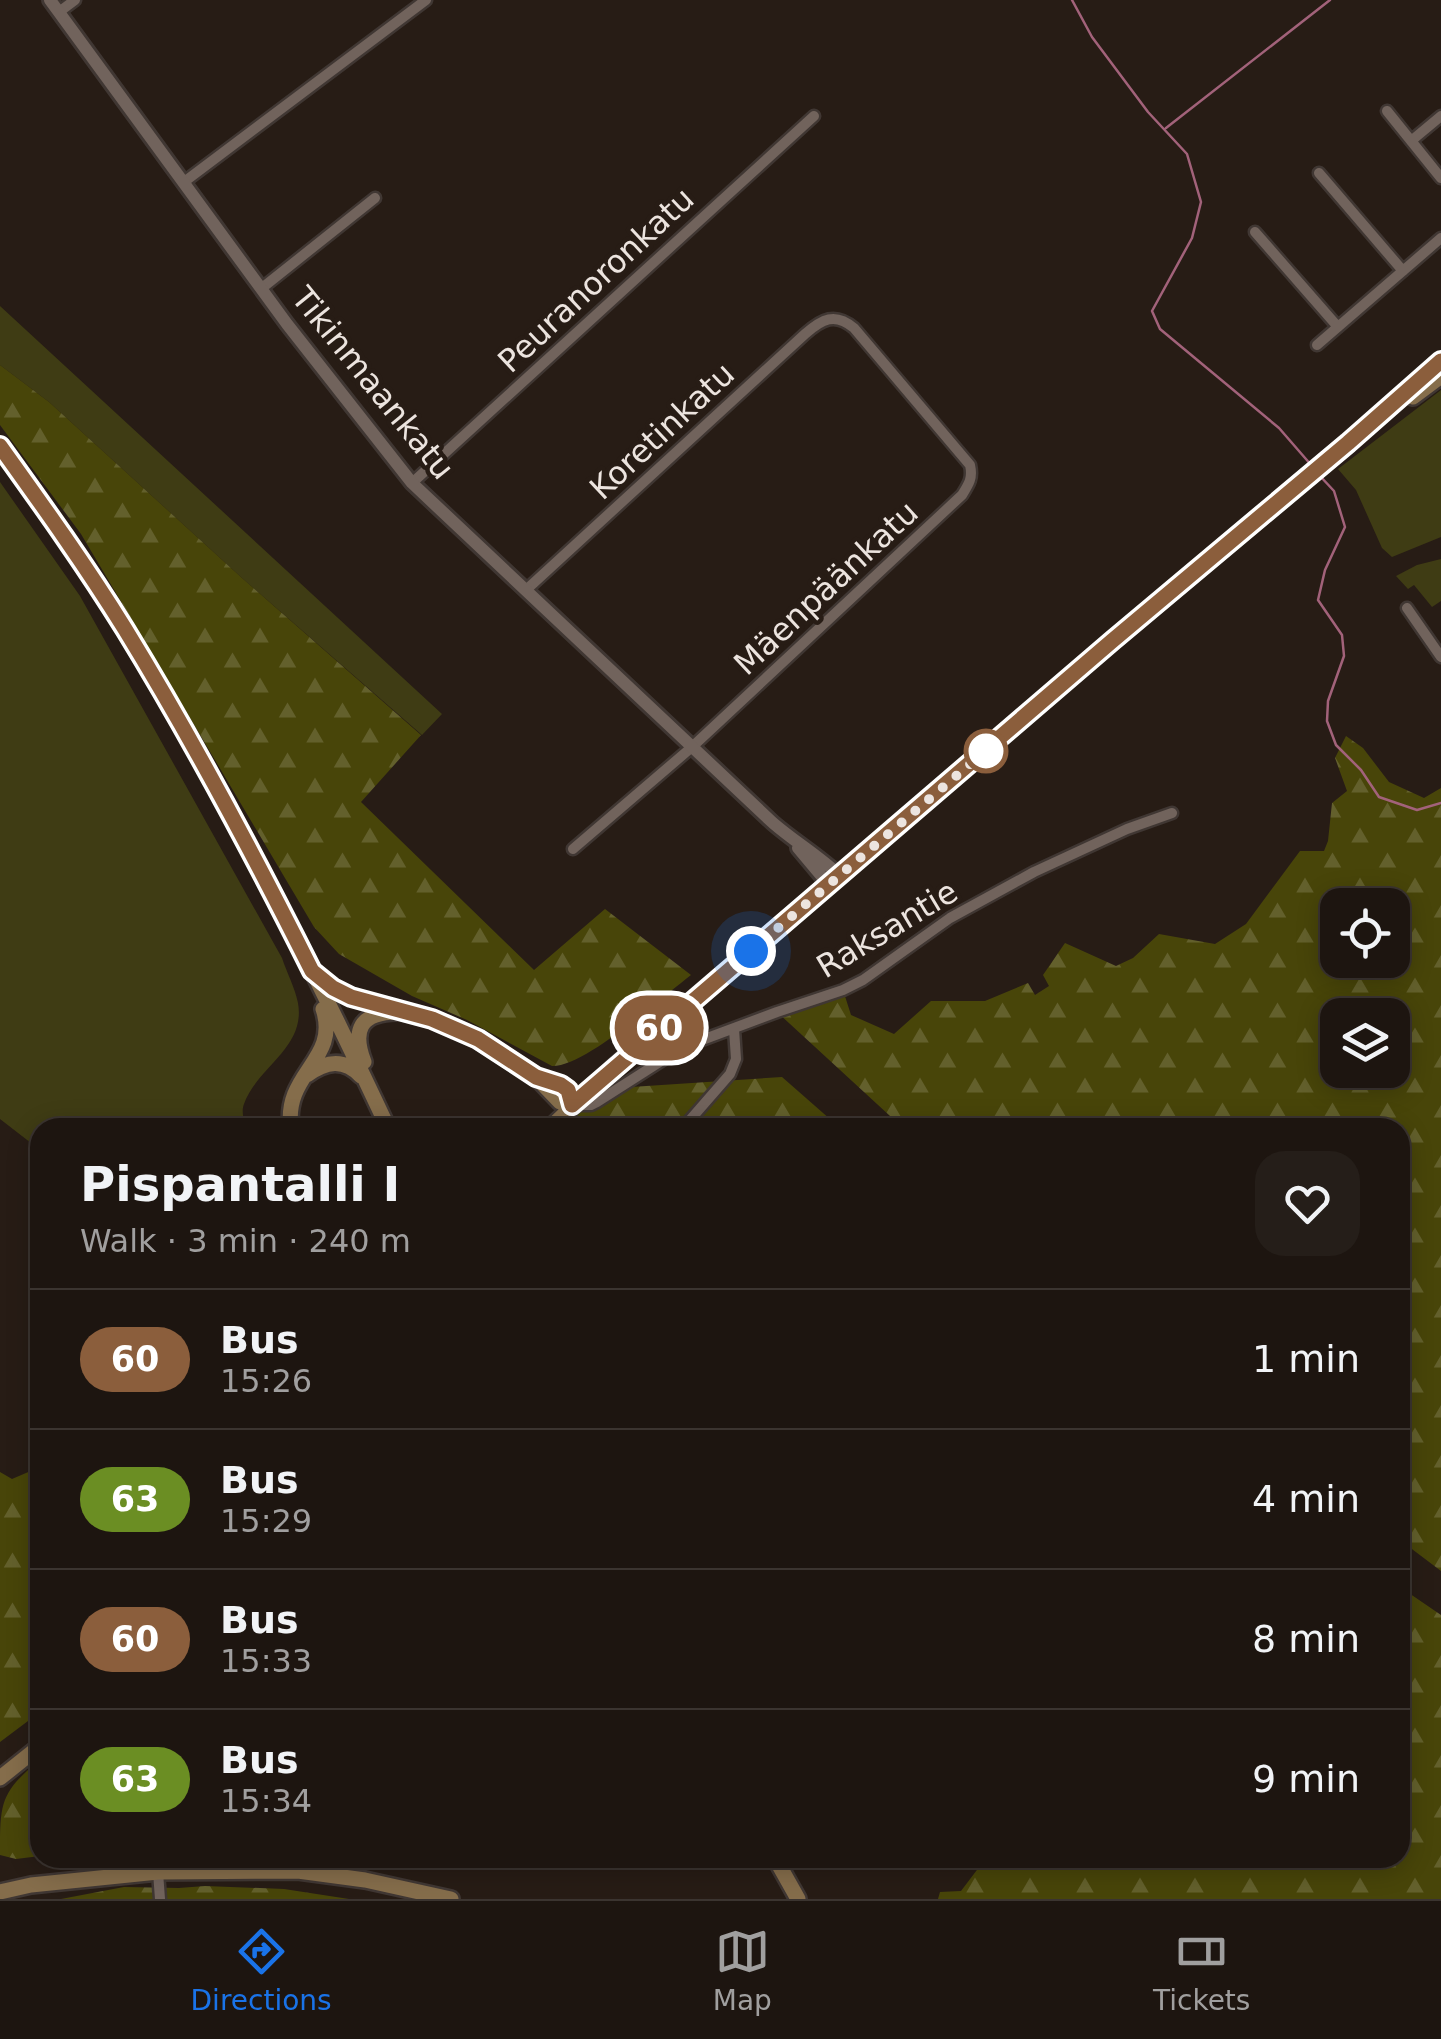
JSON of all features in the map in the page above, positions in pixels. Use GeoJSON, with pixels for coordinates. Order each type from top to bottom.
{"type":"FeatureCollection","features":[{"type":"Feature","properties":{"kind":"main road"},"geometry":{"type":"LineString","coordinates":[[560,1118],[628,1055],[1441,361]]}},
{"type":"Feature","properties":{"kind":"main road"},"geometry":{"type":"LineString","coordinates":[[1348,443],[1441,376]]}},
{"type":"Feature","properties":{"kind":"main road"},"geometry":{"type":"LineString","coordinates":[[0,446],[123,626],[237,824],[383,1118]]}},
{"type":"Feature","properties":{"kind":"main road"},"geometry":{"type":"LineString","coordinates":[[292,1118],[291,1102],[322,1048],[328,1028],[304,954]]}},
{"type":"Feature","properties":{"kind":"main road"},"geometry":{"type":"LineString","coordinates":[[312,971],[351,997],[415,1014],[478,1039],[536,1077],[561,1085],[568,1090],[572,1105]]}},
{"type":"Feature","properties":{"kind":"main road"},"geometry":{"type":"LineString","coordinates":[[385,1118],[361,1052],[359,1032],[366,1019],[382,1012],[415,1014]]}},
{"type":"Feature","properties":{"kind":"main road"},"geometry":{"type":"LineString","coordinates":[[302,1078],[324,1064],[336,1062],[352,1067],[366,1083]]}},
{"type":"Feature","properties":{"kind":"main road"},"geometry":{"type":"LineString","coordinates":[[0,1778],[30,1754]]}},
{"type":"Feature","properties":{"kind":"main road"},"geometry":{"type":"LineString","coordinates":[[781,1868],[798,1899]]}},
{"type":"Feature","properties":{"kind":"main road"},"geometry":{"type":"LineString","coordinates":[[0,1892],[158,1872],[298,1871],[365,1880],[451,1899]]}},
{"type":"Feature","properties":{"kind":"main road"},"geometry":{"type":"LineString","coordinates":[[16,1899],[97,1878]]}},
{"type":"Feature","properties":{"kind":"street"},"geometry":{"type":"LineString","coordinates":[[54,6],[75,0]]}},
{"type":"Feature","properties":{"kind":"street"},"geometry":{"type":"LineString","coordinates":[[184,182],[426,0]]}},
{"type":"Feature","properties":{"kind":"street","name":"Tikinmaankatu"},"geometry":{"type":"LineString","coordinates":[[54,6],[287,324],[412,483],[790,838],[826,862],[834,880]]}},
{"type":"Feature","properties":{"kind":"street"},"geometry":{"type":"LineString","coordinates":[[1386,111],[1441,178]]}},
{"type":"Feature","properties":{"kind":"street","name":"Peuranoronkatu"},"geometry":{"type":"LineString","coordinates":[[412,483],[814,116]]}},
{"type":"Feature","properties":{"kind":"street"},"geometry":{"type":"LineString","coordinates":[[1411,141],[1441,116]]}},
{"type":"Feature","properties":{"kind":"street"},"geometry":{"type":"LineString","coordinates":[[1319,173],[1403,271]]}},
{"type":"Feature","properties":{"kind":"street"},"geometry":{"type":"LineString","coordinates":[[262,288],[375,198]]}},
{"type":"Feature","properties":{"kind":"street"},"geometry":{"type":"LineString","coordinates":[[1254,232],[1338,327]]}},
{"type":"Feature","properties":{"kind":"street"},"geometry":{"type":"LineString","coordinates":[[1317,345],[1441,238]]}},
{"type":"Feature","properties":{"kind":"street","name":"Mäenpäänkatu"},"geometry":{"type":"LineString","coordinates":[[573,849],[692,747],[962,495],[969,484],[972,474],[964,456],[854,328],[838,318]]}},
{"type":"Feature","properties":{"kind":"street","name":"Koretinkatu"},"geometry":{"type":"LineString","coordinates":[[526,590],[804,334],[818,322],[838,318]]}},
{"type":"Feature","properties":{"kind":"street"},"geometry":{"type":"LineString","coordinates":[[1407,608],[1441,657]]}},
{"type":"Feature","properties":{"kind":"street","name":"Raksantie"},"geometry":{"type":"LineString","coordinates":[[572,1105],[597,1102],[694,1044],[843,990],[950,918],[1017,881],[1127,829],[1172,813]]}},
{"type":"Feature","properties":{"kind":"street"},"geometry":{"type":"LineString","coordinates":[[692,1118],[730,1074],[736,1059],[734,1029]]}},
{"type":"Feature","properties":{"kind":"street"},"geometry":{"type":"LineString","coordinates":[[158,1872],[160,1899]]}},
{"type":"Feature","properties":{"kind":"shaded area"},"geometry":{"type":"Polygon","coordinates":[[[0,306],[442,714],[422,735],[49,402],[0,365],[0,306]]]}},
{"type":"Feature","properties":{"kind":"shaded area"},"geometry":{"type":"Polygon","coordinates":[[[1441,390],[1441,537],[1392,557],[1382,548],[1356,490],[1338,469],[1441,390]]]}},
{"type":"Feature","properties":{"kind":"shaded area"},"geometry":{"type":"Polygon","coordinates":[[[0,482],[80,596],[282,958],[298,1003],[299,1019],[288,1045],[250,1091],[243,1118],[30,1118],[30,1142],[0,1119],[0,482]]]}},
{"type":"Feature","properties":{"kind":"shaded area"},"geometry":{"type":"Polygon","coordinates":[[[1441,559],[1441,601],[1432,607],[1414,585],[1408,589],[1396,576],[1441,559]]]}},
{"type":"Feature","properties":{"kind":"green space"},"geometry":{"type":"Polygon","coordinates":[[[0,365],[49,402],[421,735],[361,802],[534,970],[605,909],[691,975],[603,1043],[584,1055],[552,1066],[467,1020],[412,996],[339,954],[314,927],[81,534],[0,425],[0,365]]]}},
{"type":"Feature","properties":{"kind":"green space"},"geometry":{"type":"Polygon","coordinates":[[[1346,736],[1363,748],[1389,782],[1424,798],[1441,788],[1441,1571],[1410,1548],[1410,1118],[892,1118],[777,1012],[843,990],[851,1015],[894,1034],[931,1001],[985,1001],[1028,983],[1035,995],[1049,986],[1043,975],[1065,943],[1116,966],[1133,958],[1159,934],[1215,944],[1246,924],[1300,851],[1324,851],[1332,803],[1347,791],[1335,758],[1346,736]]]}},
{"type":"Feature","properties":{"kind":"green space"},"geometry":{"type":"Polygon","coordinates":[[[782,1077],[829,1118],[575,1118],[601,1089],[782,1077]]]}},
{"type":"Feature","properties":{"kind":"green space"},"geometry":{"type":"Polygon","coordinates":[[[30,1471],[30,1720],[0,1742],[0,1472],[12,1479],[30,1471]]]}},
{"type":"Feature","properties":{"kind":"green space"},"geometry":{"type":"Polygon","coordinates":[[[1410,1594],[1441,1615],[1441,1899],[938,1899],[940,1892],[961,1891],[978,1868],[1410,1868],[1410,1594]]]}},
{"type":"Feature","properties":{"kind":"green space"},"geometry":{"type":"Polygon","coordinates":[[[30,1769],[30,1857],[16,1859],[0,1855],[2,1811],[17,1781],[30,1769]]]}},
{"type":"Feature","properties":{"kind":"green space"},"geometry":{"type":"Polygon","coordinates":[[[124,1887],[284,1889],[349,1899],[61,1899],[124,1887]]]}},
{"type":"Feature","properties":{"kind":"waterway"},"geometry":{"type":"LineString","coordinates":[[1072,0],[1092,37],[1148,112],[1187,154],[1201,202],[1192,238],[1152,311],[1160,329],[1279,428],[1312,466]]}},
{"type":"Feature","properties":{"kind":"waterway"},"geometry":{"type":"LineString","coordinates":[[1166,128],[1330,0]]}},
{"type":"Feature","properties":{"kind":"waterway"},"geometry":{"type":"LineString","coordinates":[[1320,476],[1334,491],[1345,527],[1325,570],[1318,600],[1342,635],[1344,656],[1328,701],[1327,721],[1336,745],[1361,770],[1379,797],[1417,810],[1441,803]]}},
{"type":"Feature","properties":{"kind":"bus line","name":"60"},"geometry":{"type":"LineString","coordinates":[[0,446],[123,626],[237,824],[312,971],[351,997],[432,1019],[478,1039],[536,1077],[561,1085],[568,1090],[572,1105],[1441,361]]}},
{"type":"Feature","properties":{"kind":"route"},"geometry":{"type":"LineString","coordinates":[[751,951],[989,748],[986,751]]}}]}
